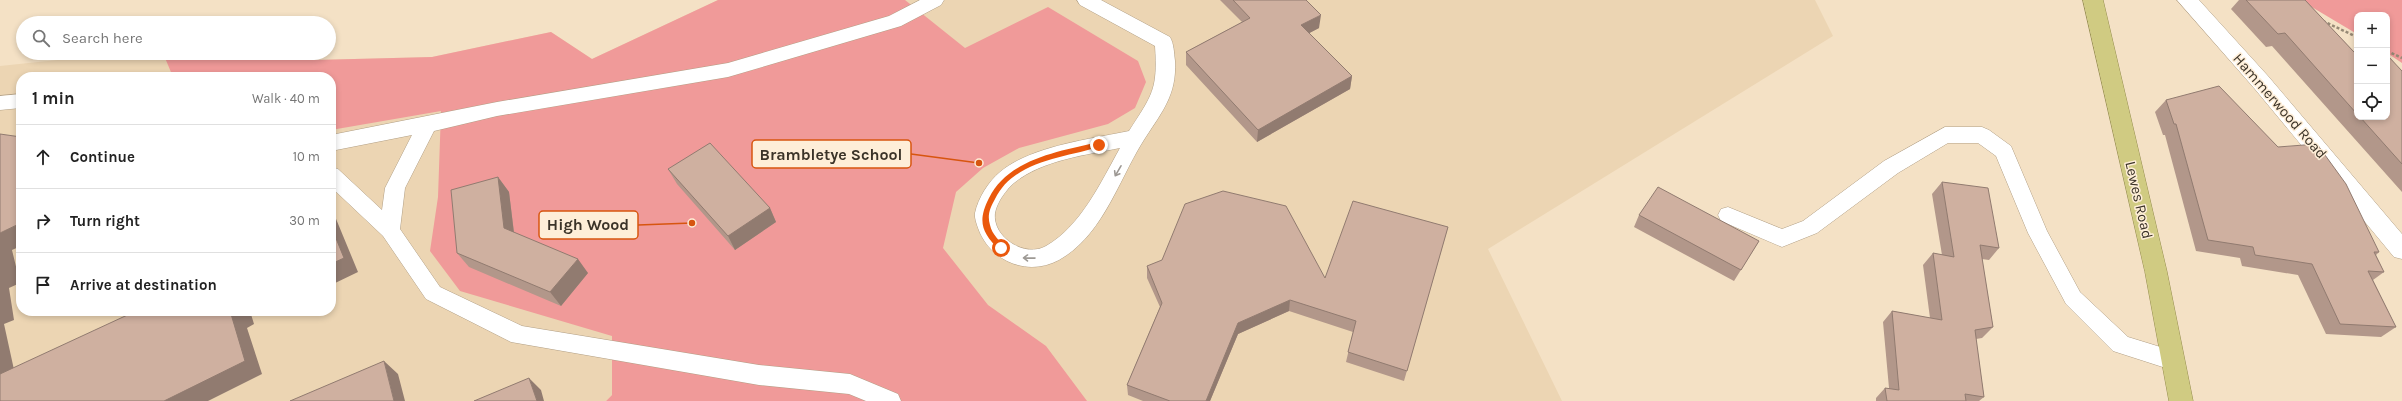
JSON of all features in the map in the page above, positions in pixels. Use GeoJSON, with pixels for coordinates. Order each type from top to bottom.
{"type":"FeatureCollection","features":[{"type":"Feature","properties":{"kind":"highway","name":"Lewes Road"},"geometry":{"type":"LineString","coordinates":[[2093,0],[2156,272],[2181,401]]}},
{"type":"Feature","properties":{"kind":"street","name":"Hammerwood Road"},"geometry":{"type":"LineString","coordinates":[[2187,0],[2261,82],[2402,250]]}},
{"type":"Feature","properties":{"kind":"lane"},"geometry":{"type":"LineString","coordinates":[[336,142],[427,125],[497,109],[728,70],[895,21],[935,0]]}},
{"type":"Feature","properties":{"kind":"lane"},"geometry":{"type":"LineString","coordinates":[[1086,0],[1164,42],[1164,88],[1152,115],[1136,137],[1092,214],[1053,254],[1033,259],[1016,257],[1001,248],[991,237],[986,225],[985,213],[997,187],[1020,169],[1057,154],[1136,137]]}},
{"type":"Feature","properties":{"kind":"lane"},"geometry":{"type":"LineString","coordinates":[[0,103],[16,101]]}},
{"type":"Feature","properties":{"kind":"lane"},"geometry":{"type":"LineString","coordinates":[[390,230],[395,188],[427,125]]}},
{"type":"Feature","properties":{"kind":"lane"},"geometry":{"type":"LineString","coordinates":[[1728,215],[1782,238],[1810,227],[1891,167],[1945,136],[1982,135],[2004,150],[2038,233],[2073,298],[2121,344],[2172,360]]}},
{"type":"Feature","properties":{"kind":"lane"},"geometry":{"type":"LineString","coordinates":[[336,180],[390,230],[433,293],[519,335],[759,374],[850,384],[890,401]]}},
{"type":"Feature","properties":{"kind":"path"},"geometry":{"type":"LineString","coordinates":[[2322,20],[2354,36]]}},
{"type":"Feature","properties":{"kind":"path"},"geometry":{"type":"LineString","coordinates":[[2390,52],[2402,58]]}},
{"type":"Feature","properties":{"kind":"shaded area"},"geometry":{"type":"Polygon","coordinates":[[[718,0],[1815,0],[1833,36],[1488,249],[1562,401],[646,401],[612,395],[606,401],[0,401],[0,66],[57,60],[336,60],[432,57],[551,32],[592,59],[718,0]]]}},
{"type":"Feature","properties":{"kind":"shaded area"},"geometry":{"type":"Polygon","coordinates":[[[718,0],[905,0],[965,48],[1048,7],[1138,61],[1146,82],[1135,108],[1108,124],[1019,148],[983,168],[956,192],[943,248],[988,305],[1046,346],[1087,401],[606,401],[612,395],[612,336],[460,291],[430,251],[438,197],[441,111],[336,129],[336,72],[171,72],[166,60],[336,60],[432,57],[551,32],[592,59],[718,0]]]}},
{"type":"Feature","properties":{"kind":"shaded area"},"geometry":{"type":"Polygon","coordinates":[[[2300,0],[2402,0],[2402,63],[2390,55],[2390,12],[2354,12],[2354,32],[2300,0]]]}},
{"type":"Feature","properties":{"kind":"building"},"geometry":{"type":"Polygon","coordinates":[[[1233,0],[1306,0],[1321,15],[1301,25],[1352,76],[1258,130],[1186,52],[1250,18],[1233,0]]]}},
{"type":"Feature","properties":{"kind":"building"},"geometry":{"type":"Polygon","coordinates":[[[2246,0],[2305,0],[2354,52],[2354,111],[2285,33],[2278,34],[2246,0]]]}},
{"type":"Feature","properties":{"kind":"building"},"geometry":{"type":"Polygon","coordinates":[[[2390,58],[2402,71],[2402,164],[2363,120],[2390,120],[2390,58]]]}},
{"type":"Feature","properties":{"kind":"building"},"geometry":{"type":"Polygon","coordinates":[[[2219,86],[2278,147],[2317,144],[2346,184],[2379,252],[2374,252],[2384,272],[2368,271],[2396,327],[2340,324],[2312,264],[2255,255],[2253,247],[2208,240],[2176,124],[2174,124],[2166,100],[2219,86]]]}},
{"type":"Feature","properties":{"kind":"building"},"geometry":{"type":"Polygon","coordinates":[[[0,134],[16,136],[16,225],[0,233],[0,134]]]}},
{"type":"Feature","properties":{"kind":"building"},"geometry":{"type":"Polygon","coordinates":[[[710,143],[770,208],[728,236],[668,169],[710,143]]]}},
{"type":"Feature","properties":{"kind":"building"},"geometry":{"type":"Polygon","coordinates":[[[498,177],[504,228],[578,259],[550,292],[457,253],[451,190],[498,177]]]}},
{"type":"Feature","properties":{"kind":"building"},"geometry":{"type":"Polygon","coordinates":[[[1942,182],[1988,188],[1999,248],[1980,245],[1993,327],[1975,330],[1984,397],[1965,394],[1966,401],[1887,401],[1885,388],[1899,390],[1892,311],[1942,320],[1933,253],[1954,257],[1942,182]]]}},
{"type":"Feature","properties":{"kind":"building"},"geometry":{"type":"Polygon","coordinates":[[[1658,187],[1759,241],[1741,270],[1639,215],[1658,187]]]}},
{"type":"Feature","properties":{"kind":"building"},"geometry":{"type":"Polygon","coordinates":[[[1223,191],[1286,206],[1325,278],[1353,201],[1448,227],[1407,371],[1348,352],[1356,321],[1290,300],[1238,323],[1206,401],[1170,401],[1127,385],[1162,303],[1147,266],[1162,260],[1185,204],[1223,191]]]}},
{"type":"Feature","properties":{"kind":"building"},"geometry":{"type":"Polygon","coordinates":[[[336,238],[344,258],[336,262],[336,238]]]}},
{"type":"Feature","properties":{"kind":"building"},"geometry":{"type":"Polygon","coordinates":[[[125,316],[232,316],[245,361],[164,401],[0,401],[0,374],[125,316]]]}},
{"type":"Feature","properties":{"kind":"building"},"geometry":{"type":"Polygon","coordinates":[[[384,361],[394,401],[290,401],[384,361]]]}},
{"type":"Feature","properties":{"kind":"building"},"geometry":{"type":"Polygon","coordinates":[[[529,378],[537,401],[474,401],[529,378]]]}},
{"type":"Feature","properties":{"kind":"place","name":"Brambletye School"},"geometry":{"type":"Point","coordinates":[979,163]}},
{"type":"Feature","properties":{"kind":"place","name":"High Wood"},"geometry":{"type":"Point","coordinates":[692,223]}},
{"type":"Feature","properties":{"kind":"route"},"geometry":{"type":"LineString","coordinates":[[1001,248],[991,237],[986,225],[985,213],[997,187],[1020,169],[1057,154],[1099,145]]}}]}
